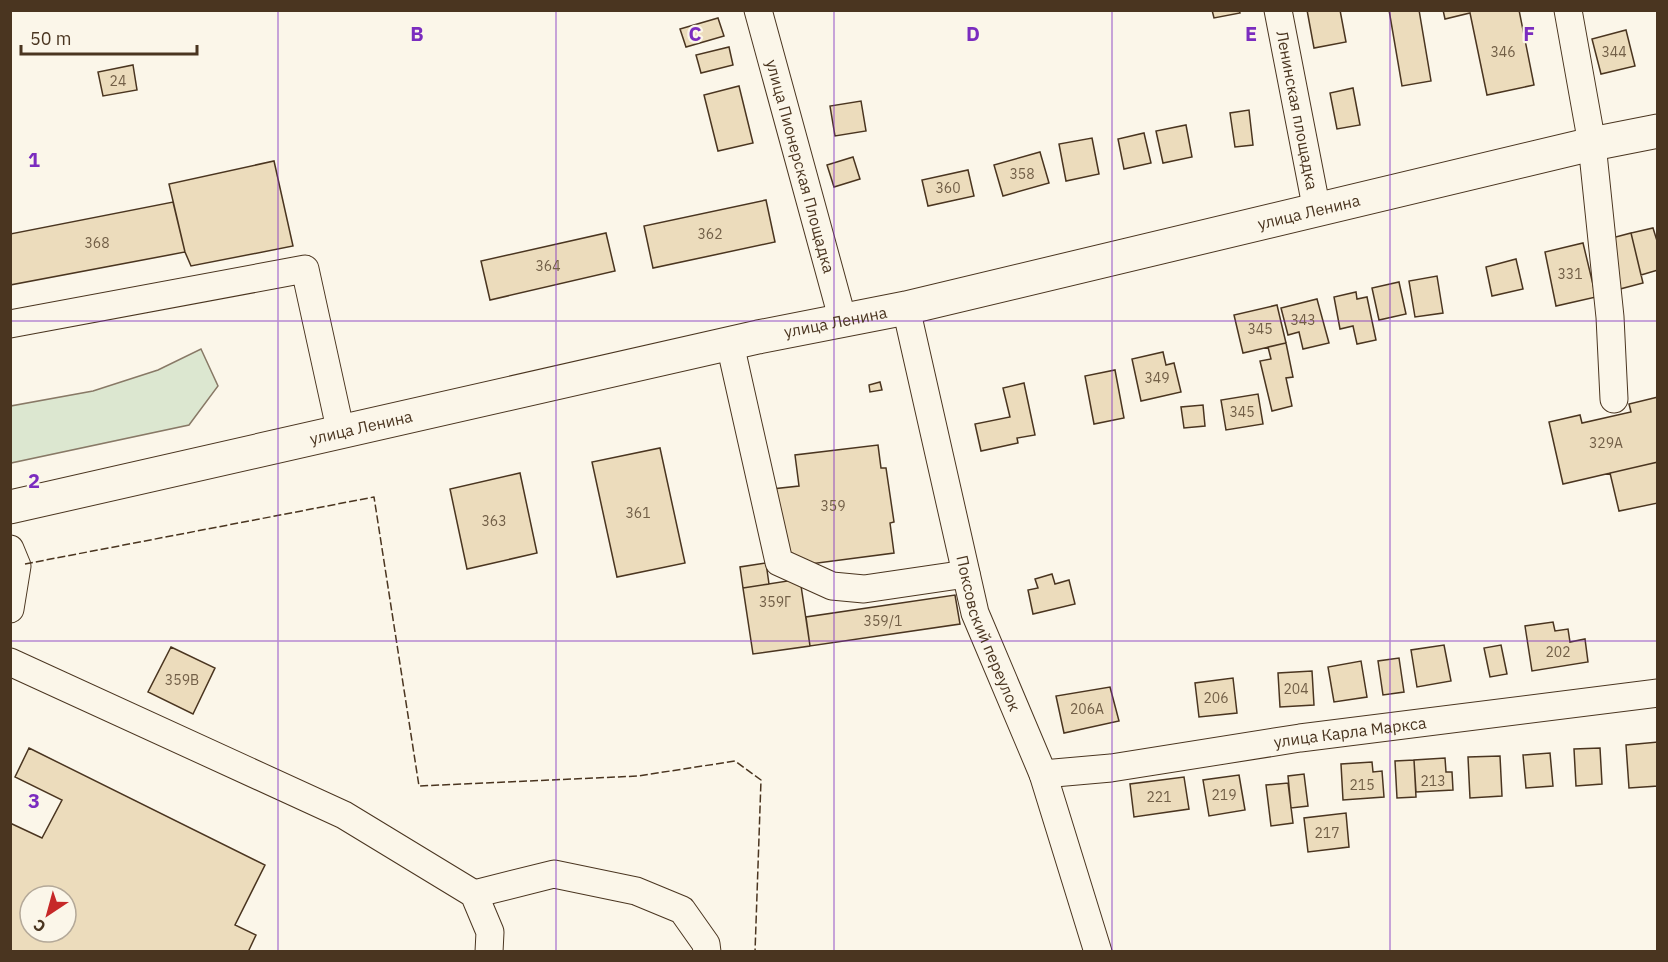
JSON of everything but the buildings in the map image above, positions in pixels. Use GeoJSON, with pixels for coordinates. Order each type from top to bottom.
{"type":"FeatureCollection","features":[{"type":"Feature","properties":{"kind":"main road","name":"улица Ленина"},"geometry":{"type":"LineString","coordinates":[[10,507],[730,344],[906,308],[1658,130]]}},
{"type":"Feature","properties":{"kind":"street","name":"улица Пионерская Площадка"},"geometry":{"type":"LineString","coordinates":[[758,10],[843,321]]}},
{"type":"Feature","properties":{"kind":"street","name":"Ленинская площадка"},"geometry":{"type":"LineString","coordinates":[[1278,10],[1317,211]]}},
{"type":"Feature","properties":{"kind":"street"},"geometry":{"type":"LineString","coordinates":[[1568,10],[1592,144],[1610,317],[1614,399]]}},
{"type":"Feature","properties":{"kind":"street"},"geometry":{"type":"LineString","coordinates":[[10,324],[305,269],[341,433]]}},
{"type":"Feature","properties":{"kind":"street","name":"Поксовский переулок"},"geometry":{"type":"LineString","coordinates":[[906,308],[975,613],[1043,774],[1098,951]]}},
{"type":"Feature","properties":{"kind":"street"},"geometry":{"type":"LineString","coordinates":[[730,344],[779,562],[832,586],[864,589],[966,574]]}},
{"type":"Feature","properties":{"kind":"street"},"geometry":{"type":"LineString","coordinates":[[10,549],[17,566],[10,609]]}},
{"type":"Feature","properties":{"kind":"street"},"geometry":{"type":"LineString","coordinates":[[10,662],[344,815],[474,894],[490,932],[489,951]]}},
{"type":"Feature","properties":{"kind":"street","name":"улица Карла Маркса"},"geometry":{"type":"LineString","coordinates":[[1043,774],[1111,768],[1300,738],[1658,693]]}},
{"type":"Feature","properties":{"kind":"street"},"geometry":{"type":"LineString","coordinates":[[474,894],[554,874],[636,891],[682,910],[706,944],[707,951]]}},
{"type":"Feature","properties":{"kind":"green space"},"geometry":{"type":"Polygon","coordinates":[[[201,349],[218,386],[189,425],[11,463],[11,406],[93,391],[158,370],[201,349]]]}},
{"type":"Feature","properties":{"kind":"fence"},"geometry":{"type":"LineString","coordinates":[[25,564],[374,497],[419,786],[638,776],[735,761],[761,780],[755,952]]}}]}
